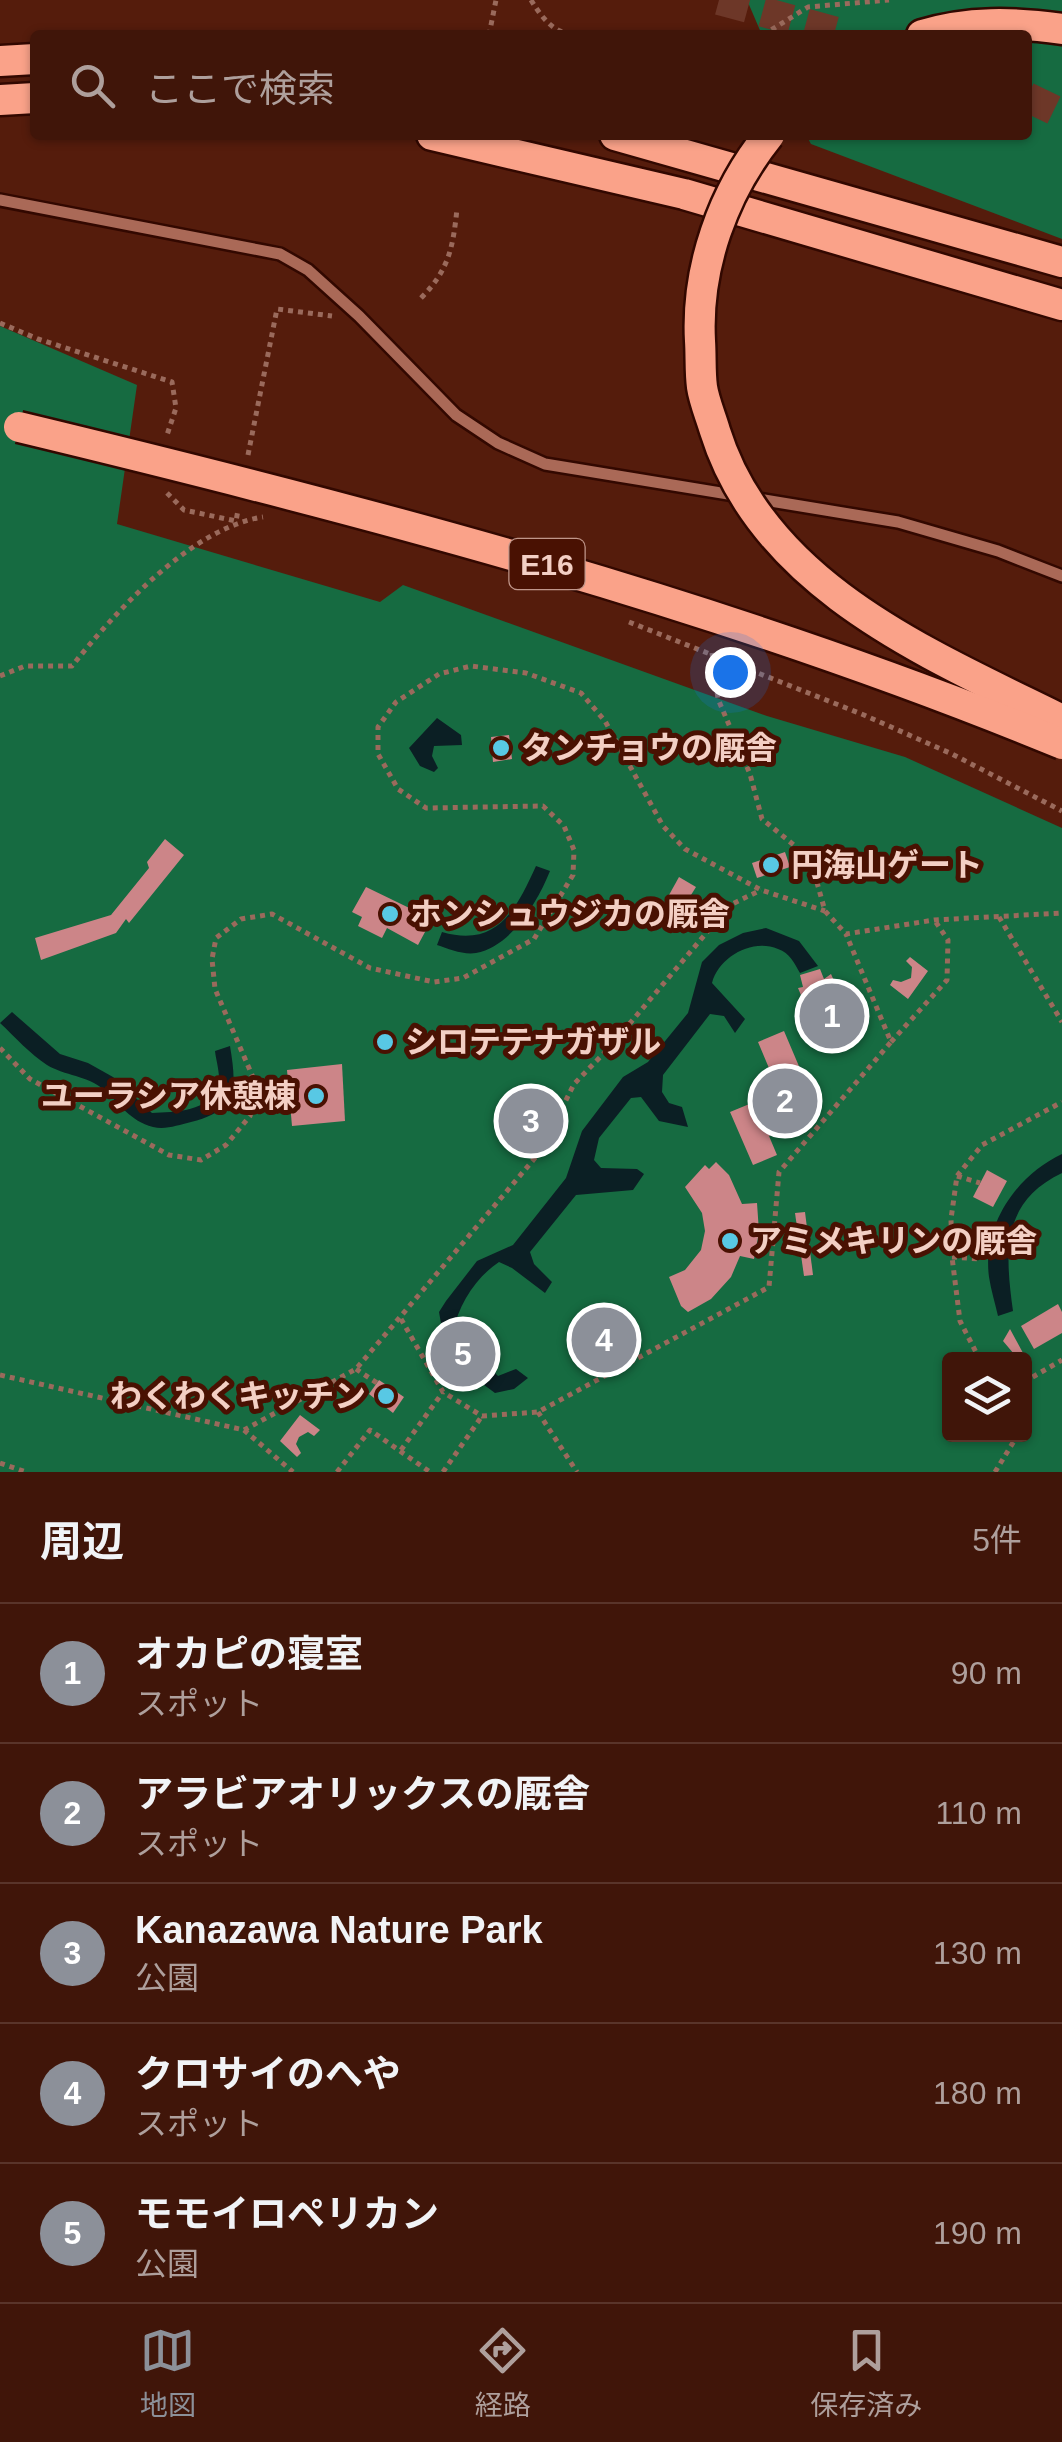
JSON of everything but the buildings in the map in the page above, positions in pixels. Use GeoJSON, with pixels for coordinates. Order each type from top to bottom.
{"type":"FeatureCollection","features":[{"type":"Feature","properties":{"kind":"highway"},"geometry":{"type":"LineString","coordinates":[[938,30],[1011,22],[1062,28]]}},
{"type":"Feature","properties":{"kind":"highway"},"geometry":{"type":"LineString","coordinates":[[0,62],[30,59]]}},
{"type":"Feature","properties":{"kind":"highway"},"geometry":{"type":"LineString","coordinates":[[0,100],[30,98]]}},
{"type":"Feature","properties":{"kind":"highway"},"geometry":{"type":"LineString","coordinates":[[453,140],[684,194],[1062,305]]}},
{"type":"Feature","properties":{"kind":"highway"},"geometry":{"type":"LineString","coordinates":[[632,140],[1062,262]]}},
{"type":"Feature","properties":{"kind":"highway"},"geometry":{"type":"LineString","coordinates":[[766,140],[731,193],[718,226],[709,254],[699,325],[702,389],[720,449],[742,493],[764,526],[838,597],[968,673],[1062,720]]}},
{"type":"Feature","properties":{"kind":"highway","name":"E16"},"geometry":{"type":"LineString","coordinates":[[9,424],[273,488],[547,564],[767,634],[1062,744]]}},
{"type":"Feature","properties":{"kind":"lane"},"geometry":{"type":"LineString","coordinates":[[0,200],[280,254],[308,270],[359,316],[456,414],[498,443],[545,464],[898,522],[998,551],[1062,576]]}},
{"type":"Feature","properties":{"kind":"path"},"geometry":{"type":"LineString","coordinates":[[490,30],[496,0]]}},
{"type":"Feature","properties":{"kind":"path"},"geometry":{"type":"LineString","coordinates":[[530,0],[554,30]]}},
{"type":"Feature","properties":{"kind":"path"},"geometry":{"type":"LineString","coordinates":[[770,30],[808,7],[890,0]]}},
{"type":"Feature","properties":{"kind":"path"},"geometry":{"type":"LineString","coordinates":[[421,298],[439,280],[449,259],[457,209]]}},
{"type":"Feature","properties":{"kind":"path"},"geometry":{"type":"LineString","coordinates":[[246,465],[277,309],[344,318]]}},
{"type":"Feature","properties":{"kind":"path"},"geometry":{"type":"LineString","coordinates":[[0,323],[172,382],[176,408],[164,444]]}},
{"type":"Feature","properties":{"kind":"path"},"geometry":{"type":"LineString","coordinates":[[163,490],[184,510],[236,521],[270,516]]}},
{"type":"Feature","properties":{"kind":"path"},"geometry":{"type":"LineString","coordinates":[[0,676],[25,666],[72,666],[140,589],[236,521],[240,502]]}},
{"type":"Feature","properties":{"kind":"path"},"geometry":{"type":"LineString","coordinates":[[614,616],[952,754],[1062,811]]}},
{"type":"Feature","properties":{"kind":"path"},"geometry":{"type":"LineString","coordinates":[[712,653],[718,699],[750,774],[762,818],[800,850],[816,880],[825,911],[846,934],[890,1042]]}},
{"type":"Feature","properties":{"kind":"path"},"geometry":{"type":"LineString","coordinates":[[0,1048],[30,1080],[169,1155],[201,1160],[226,1145],[250,1116],[258,1090],[215,989],[212,959],[216,938],[241,919],[272,914],[370,968],[434,982],[463,978],[534,939],[573,875],[574,850],[564,826],[543,806],[426,808],[398,789],[378,754],[378,727],[396,702],[439,674],[471,666],[526,673],[581,693],[605,721],[663,826],[685,849],[762,890],[825,911]]}},
{"type":"Feature","properties":{"kind":"path"},"geometry":{"type":"LineString","coordinates":[[244,1430],[356,1369],[540,1152],[574,1084],[730,905],[762,890]]}},
{"type":"Feature","properties":{"kind":"path"},"geometry":{"type":"LineString","coordinates":[[846,934],[934,920],[1062,913]]}},
{"type":"Feature","properties":{"kind":"path"},"geometry":{"type":"LineString","coordinates":[[998,916],[1062,1022]]}},
{"type":"Feature","properties":{"kind":"path"},"geometry":{"type":"LineString","coordinates":[[400,1319],[443,1392],[482,1416],[538,1412],[768,1287],[779,1172],[947,980],[948,940],[934,920]]}},
{"type":"Feature","properties":{"kind":"path"},"geometry":{"type":"LineString","coordinates":[[976,1352],[960,1321],[952,1258],[950,1219],[958,1176],[982,1145],[1062,1102]]}},
{"type":"Feature","properties":{"kind":"path"},"geometry":{"type":"LineString","coordinates":[[958,1176],[980,1183]]}},
{"type":"Feature","properties":{"kind":"path"},"geometry":{"type":"LineString","coordinates":[[952,1258],[979,1259]]}},
{"type":"Feature","properties":{"kind":"path"},"geometry":{"type":"LineString","coordinates":[[1032,1377],[1062,1360]]}},
{"type":"Feature","properties":{"kind":"path"},"geometry":{"type":"LineString","coordinates":[[356,1369],[377,1382]]}},
{"type":"Feature","properties":{"kind":"path"},"geometry":{"type":"LineString","coordinates":[[0,1374],[244,1430],[293,1472]]}},
{"type":"Feature","properties":{"kind":"path"},"geometry":{"type":"LineString","coordinates":[[400,1451],[443,1392]]}},
{"type":"Feature","properties":{"kind":"path"},"geometry":{"type":"LineString","coordinates":[[538,1412],[576,1472]]}},
{"type":"Feature","properties":{"kind":"path"},"geometry":{"type":"LineString","coordinates":[[444,1472],[482,1416]]}},
{"type":"Feature","properties":{"kind":"path"},"geometry":{"type":"LineString","coordinates":[[337,1472],[370,1430],[430,1472]]}},
{"type":"Feature","properties":{"kind":"path"},"geometry":{"type":"LineString","coordinates":[[996,1472],[1013,1442]]}},
{"type":"Feature","properties":{"kind":"path"},"geometry":{"type":"LineString","coordinates":[[0,1463],[26,1472]]}},
{"type":"Feature","properties":{"kind":"green space"},"geometry":{"type":"Polygon","coordinates":[[[747,0],[1062,0],[1062,239],[809,140],[1032,140],[1032,30],[760,30],[747,0]]]}},
{"type":"Feature","properties":{"kind":"green space"},"geometry":{"type":"Polygon","coordinates":[[[0,326],[137,385],[117,524],[380,602],[403,585],[767,716],[905,757],[1062,828],[1062,1472],[0,1472],[0,326]]]}},
{"type":"Feature","properties":{"kind":"water"},"geometry":{"type":"Polygon","coordinates":[[[437,718],[461,735],[462,745],[434,746],[432,756],[438,768],[434,772],[420,766],[409,748],[437,718]]]}},
{"type":"Feature","properties":{"kind":"water"},"geometry":{"type":"Polygon","coordinates":[[[536,866],[550,871],[545,883],[522,921],[501,941],[476,953],[437,945],[442,932],[461,936],[491,930],[512,910],[536,866]]]}},
{"type":"Feature","properties":{"kind":"water"},"geometry":{"type":"Polygon","coordinates":[[[766,928],[799,941],[818,966],[800,973],[786,953],[768,946],[748,948],[729,958],[712,983],[745,1019],[735,1033],[724,1016],[710,1014],[663,1075],[662,1092],[669,1103],[682,1107],[688,1127],[659,1121],[641,1097],[631,1098],[599,1138],[594,1160],[601,1168],[637,1169],[644,1174],[633,1190],[576,1195],[530,1252],[534,1264],[552,1282],[545,1293],[499,1262],[475,1284],[464,1302],[453,1331],[498,1376],[516,1369],[528,1378],[514,1389],[495,1393],[453,1362],[445,1346],[439,1312],[477,1261],[513,1245],[566,1178],[582,1131],[623,1077],[648,1062],[688,1013],[702,962],[719,945],[743,933],[766,928]]]}},
{"type":"Feature","properties":{"kind":"water"},"geometry":{"type":"Polygon","coordinates":[[[12,1012],[60,1054],[113,1077],[152,1113],[191,1109],[208,1101],[219,1081],[215,1051],[230,1046],[231,1096],[218,1111],[191,1122],[167,1128],[145,1124],[97,1085],[54,1069],[35,1056],[0,1023],[12,1012]]]}},
{"type":"Feature","properties":{"kind":"water"},"geometry":{"type":"Polygon","coordinates":[[[1062,1154],[1062,1173],[1042,1185],[1018,1214],[1009,1249],[1013,1311],[998,1316],[988,1258],[997,1221],[1017,1188],[1062,1154]]]}},
{"type":"Feature","properties":{"kind":"tunnel"},"geometry":{"type":"LineString","coordinates":[[719,0],[830,30]]}},
{"type":"Feature","properties":{"kind":"tunnel"},"geometry":{"type":"LineString","coordinates":[[1032,99],[1062,114]]}},
{"type":"Feature","properties":{"kind":"place","name":"タンチョウの厩舎"},"geometry":{"type":"Point","coordinates":[501,748]}},
{"type":"Feature","properties":{"kind":"place","name":"円海山ゲート"},"geometry":{"type":"Point","coordinates":[771,865]}},
{"type":"Feature","properties":{"kind":"place","name":"ホンシュウジカの厩舎"},"geometry":{"type":"Point","coordinates":[390,914]}},
{"type":"Feature","properties":{"kind":"place","name":"オカピの寝室"},"geometry":{"type":"Point","coordinates":[832,1016]}},
{"type":"Feature","properties":{"kind":"place","name":"シロテテナガザル"},"geometry":{"type":"Point","coordinates":[385,1042]}},
{"type":"Feature","properties":{"kind":"place","name":"ユーラシア休憩棟"},"geometry":{"type":"Point","coordinates":[316,1096]}},
{"type":"Feature","properties":{"kind":"place","name":"アラビアオリックスの厩舎"},"geometry":{"type":"Point","coordinates":[785,1101]}},
{"type":"Feature","properties":{"kind":"place","name":"Kanazawa Nature Park"},"geometry":{"type":"Point","coordinates":[531,1121]}},
{"type":"Feature","properties":{"kind":"place","name":"アミメキリンの厩舎"},"geometry":{"type":"Point","coordinates":[730,1241]}},
{"type":"Feature","properties":{"kind":"place","name":"クロサイのへや"},"geometry":{"type":"Point","coordinates":[604,1340]}},
{"type":"Feature","properties":{"kind":"place","name":"モモイロペリカン"},"geometry":{"type":"Point","coordinates":[463,1354]}},
{"type":"Feature","properties":{"kind":"place","name":"わくわくキッチン"},"geometry":{"type":"Point","coordinates":[386,1396]}}]}
